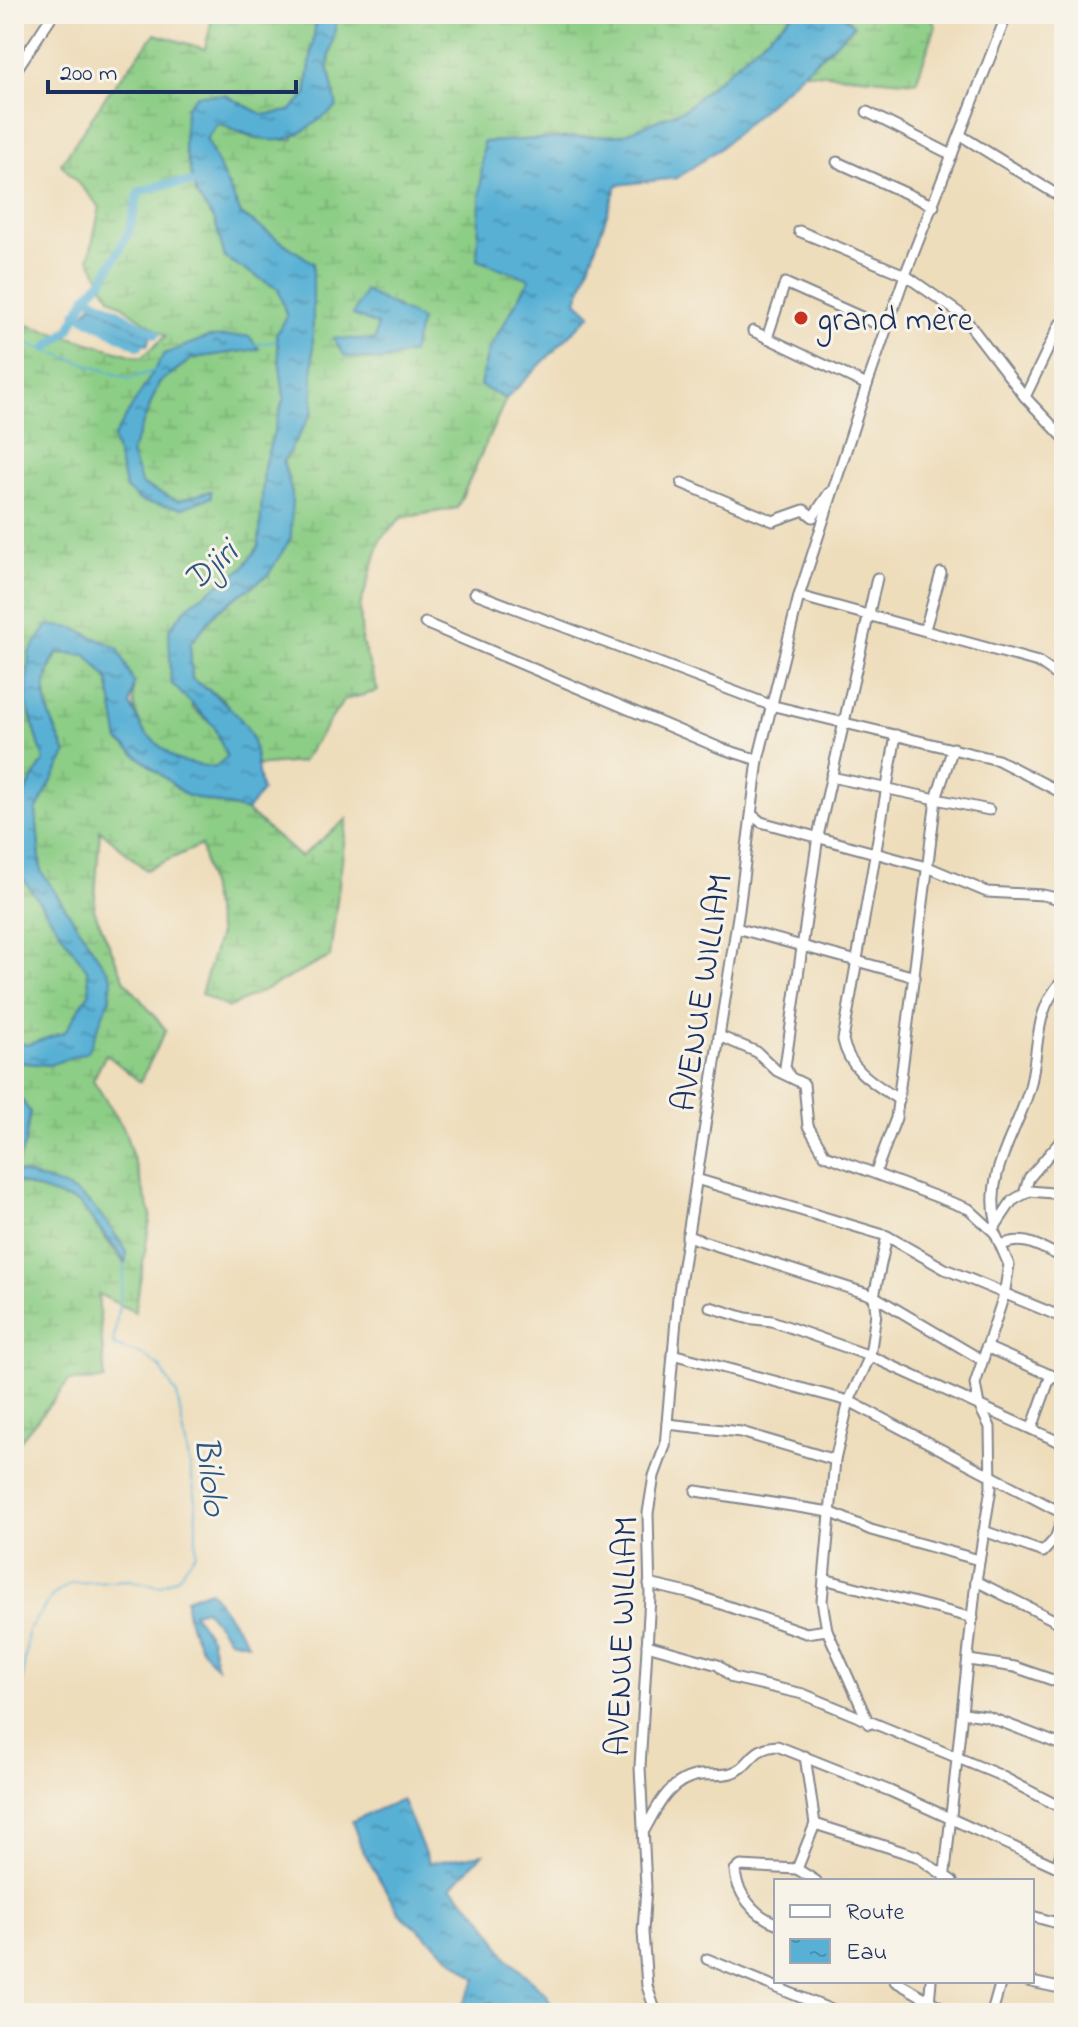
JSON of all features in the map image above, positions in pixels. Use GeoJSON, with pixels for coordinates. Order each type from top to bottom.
{"type":"FeatureCollection","features":[{"type":"Feature","properties":{"kind":"street"},"geometry":{"type":"LineString","coordinates":[[14,73],[53,14]]}},
{"type":"Feature","properties":{"kind":"street","name":"AVENUE WILLIAM"},"geometry":{"type":"LineString","coordinates":[[656,2013],[647,1986],[643,1932],[640,1767],[649,1584],[648,1513],[654,1476],[665,1446],[672,1354],[687,1236],[736,928],[758,760],[799,596],[886,328],[1007,14]]}},
{"type":"Feature","properties":{"kind":"street"},"geometry":{"type":"LineString","coordinates":[[867,112],[952,155]]}},
{"type":"Feature","properties":{"kind":"street"},"geometry":{"type":"LineString","coordinates":[[960,135],[1064,199]]}},
{"type":"Feature","properties":{"kind":"street"},"geometry":{"type":"LineString","coordinates":[[837,162],[934,206]]}},
{"type":"Feature","properties":{"kind":"street"},"geometry":{"type":"LineString","coordinates":[[799,231],[905,275],[962,315],[1025,397],[1064,438]]}},
{"type":"Feature","properties":{"kind":"street"},"geometry":{"type":"LineString","coordinates":[[767,338],[785,283],[886,328]]}},
{"type":"Feature","properties":{"kind":"street"},"geometry":{"type":"LineString","coordinates":[[1025,397],[1060,324],[1064,326]]}},
{"type":"Feature","properties":{"kind":"street"},"geometry":{"type":"LineString","coordinates":[[753,331],[867,385]]}},
{"type":"Feature","properties":{"kind":"street"},"geometry":{"type":"LineString","coordinates":[[682,483],[773,521],[804,510],[813,517],[836,485]]}},
{"type":"Feature","properties":{"kind":"street"},"geometry":{"type":"LineString","coordinates":[[925,629],[941,573]]}},
{"type":"Feature","properties":{"kind":"street"},"geometry":{"type":"LineString","coordinates":[[790,1078],[785,1067],[818,836],[877,578]]}},
{"type":"Feature","properties":{"kind":"street"},"geometry":{"type":"LineString","coordinates":[[475,593],[770,705],[953,748],[1021,769],[1064,794]]}},
{"type":"Feature","properties":{"kind":"street"},"geometry":{"type":"LineString","coordinates":[[799,596],[1044,665],[1064,680]]}},
{"type":"Feature","properties":{"kind":"street"},"geometry":{"type":"LineString","coordinates":[[425,623],[720,748],[758,760]]}},
{"type":"Feature","properties":{"kind":"street"},"geometry":{"type":"LineString","coordinates":[[896,735],[843,1040],[846,1056],[856,1069],[899,1100]]}},
{"type":"Feature","properties":{"kind":"street"},"geometry":{"type":"LineString","coordinates":[[876,1171],[899,1100],[930,868],[936,799],[953,748]]}},
{"type":"Feature","properties":{"kind":"street"},"geometry":{"type":"LineString","coordinates":[[831,777],[989,810]]}},
{"type":"Feature","properties":{"kind":"street"},"geometry":{"type":"LineString","coordinates":[[752,815],[761,822],[930,868],[987,892],[1043,895],[1064,900]]}},
{"type":"Feature","properties":{"kind":"street"},"geometry":{"type":"LineString","coordinates":[[736,928],[915,977]]}},
{"type":"Feature","properties":{"kind":"street"},"geometry":{"type":"LineString","coordinates":[[995,1233],[992,1191],[1030,1087],[1041,1010],[1064,979]]}},
{"type":"Feature","properties":{"kind":"street"},"geometry":{"type":"LineString","coordinates":[[719,1036],[757,1052],[790,1078],[806,1086],[808,1126],[825,1155],[876,1171],[969,1209],[995,1233],[1009,1265],[1004,1295],[975,1384],[979,1405],[990,1427],[991,1476],[976,1581],[944,1877],[916,1856],[815,1824]]}},
{"type":"Feature","properties":{"kind":"street"},"geometry":{"type":"LineString","coordinates":[[1024,1194],[1029,1178],[1064,1137]]}},
{"type":"Feature","properties":{"kind":"street"},"geometry":{"type":"LineString","coordinates":[[696,1179],[887,1236],[1004,1295],[1064,1318]]}},
{"type":"Feature","properties":{"kind":"street"},"geometry":{"type":"LineString","coordinates":[[996,1221],[1012,1201],[1029,1191],[1064,1194]]}},
{"type":"Feature","properties":{"kind":"street"},"geometry":{"type":"LineString","coordinates":[[687,1236],[874,1296],[982,1360]]}},
{"type":"Feature","properties":{"kind":"street"},"geometry":{"type":"LineString","coordinates":[[869,1724],[827,1630],[822,1601],[835,1460],[849,1401],[870,1356],[876,1313],[874,1296],[887,1236]]}},
{"type":"Feature","properties":{"kind":"street"},"geometry":{"type":"LineString","coordinates":[[1002,1245],[1013,1240],[1027,1241],[1064,1258]]}},
{"type":"Feature","properties":{"kind":"street"},"geometry":{"type":"LineString","coordinates":[[710,1307],[746,1318],[772,1321],[870,1356],[1064,1444]]}},
{"type":"Feature","properties":{"kind":"street"},"geometry":{"type":"LineString","coordinates":[[986,1347],[1064,1381]]}},
{"type":"Feature","properties":{"kind":"street"},"geometry":{"type":"LineString","coordinates":[[672,1354],[849,1401],[1064,1514],[1055,1539],[1043,1552],[984,1531]]}},
{"type":"Feature","properties":{"kind":"street"},"geometry":{"type":"LineString","coordinates":[[1032,1428],[1051,1375]]}},
{"type":"Feature","properties":{"kind":"street"},"geometry":{"type":"LineString","coordinates":[[667,1424],[741,1432],[835,1460]]}},
{"type":"Feature","properties":{"kind":"street"},"geometry":{"type":"LineString","coordinates":[[696,1491],[830,1512],[871,1530],[979,1560]]}},
{"type":"Feature","properties":{"kind":"street"},"geometry":{"type":"LineString","coordinates":[[824,1579],[973,1618]]}},
{"type":"Feature","properties":{"kind":"street"},"geometry":{"type":"LineString","coordinates":[[976,1581],[1064,1625]]}},
{"type":"Feature","properties":{"kind":"street"},"geometry":{"type":"LineString","coordinates":[[649,1584],[692,1594],[806,1633],[827,1630]]}},
{"type":"Feature","properties":{"kind":"street"},"geometry":{"type":"LineString","coordinates":[[647,1645],[718,1665],[733,1678],[788,1689],[959,1759],[1064,1809]]}},
{"type":"Feature","properties":{"kind":"street"},"geometry":{"type":"LineString","coordinates":[[969,1660],[1015,1667],[1064,1684]]}},
{"type":"Feature","properties":{"kind":"street"},"geometry":{"type":"LineString","coordinates":[[964,1713],[986,1716],[1064,1746]]}},
{"type":"Feature","properties":{"kind":"street"},"geometry":{"type":"LineString","coordinates":[[643,1832],[666,1793],[682,1779],[731,1773],[764,1747],[777,1746],[1060,1868],[1064,1841]]}},
{"type":"Feature","properties":{"kind":"street"},"geometry":{"type":"LineString","coordinates":[[797,1869],[815,1824],[805,1756]]}},
{"type":"Feature","properties":{"kind":"street"},"geometry":{"type":"LineString","coordinates":[[774,1922],[760,1916],[745,1897],[738,1887],[735,1870],[741,1866],[797,1869],[811,1879]]}},
{"type":"Feature","properties":{"kind":"street"},"geometry":{"type":"LineString","coordinates":[[1034,1917],[1064,1925]]}},
{"type":"Feature","properties":{"kind":"street"},"geometry":{"type":"LineString","coordinates":[[707,1959],[839,2013]]}},
{"type":"Feature","properties":{"kind":"street"},"geometry":{"type":"LineString","coordinates":[[898,1983],[951,2013]]}},
{"type":"Feature","properties":{"kind":"street"},"geometry":{"type":"LineString","coordinates":[[928,2013],[931,1983]]}},
{"type":"Feature","properties":{"kind":"street"},"geometry":{"type":"LineString","coordinates":[[992,2013],[1000,1983]]}},
{"type":"Feature","properties":{"kind":"street"},"geometry":{"type":"LineString","coordinates":[[1034,1983],[1064,1989]]}},
{"type":"Feature","properties":{"kind":"green space"},"geometry":{"type":"Polygon","coordinates":[[[213,14],[317,14],[306,95],[290,111],[263,115],[225,95],[184,146],[196,194],[215,221],[225,258],[278,289],[287,317],[276,334],[284,397],[264,466],[259,546],[243,568],[189,605],[193,709],[215,726],[227,757],[214,768],[185,763],[166,754],[149,738],[137,717],[134,683],[48,625],[26,701],[44,760],[14,812],[14,321],[141,358],[166,336],[110,297],[89,258],[100,207],[61,164],[104,99],[155,34],[205,49],[213,14]],[[258,349],[165,354],[114,438],[126,489],[183,508],[210,491],[178,501],[142,485],[131,453],[159,383],[193,358],[258,349]]]}},
{"type":"Feature","properties":{"kind":"green space"},"geometry":{"type":"Polygon","coordinates":[[[338,14],[793,14],[685,109],[622,135],[483,142],[530,279],[488,351],[480,385],[506,399],[457,508],[401,518],[381,538],[360,607],[362,642],[378,691],[344,700],[302,762],[254,766],[252,738],[223,699],[192,679],[190,643],[217,611],[268,575],[292,493],[283,461],[313,411],[313,263],[241,214],[206,139],[218,123],[254,139],[293,140],[328,65],[338,14]]]}},
{"type":"Feature","properties":{"kind":"green space"},"geometry":{"type":"Polygon","coordinates":[[[842,14],[929,14],[936,26],[916,82],[804,72],[854,26],[842,14]]]}},
{"type":"Feature","properties":{"kind":"green space"},"geometry":{"type":"Polygon","coordinates":[[[58,653],[86,654],[108,679],[119,741],[186,795],[247,811],[300,857],[347,819],[330,957],[228,1008],[201,994],[219,934],[201,845],[146,870],[100,830],[94,910],[125,981],[166,1030],[140,1082],[106,1054],[93,1080],[124,1129],[151,1214],[135,1312],[98,1294],[105,1380],[69,1381],[14,1448],[14,1181],[79,1203],[124,1263],[127,1252],[102,1217],[81,1196],[54,1183],[14,1171],[25,1144],[18,1091],[14,1089],[14,1062],[49,1065],[111,978],[41,871],[36,811],[66,754],[50,715],[45,692],[46,680],[58,653]]]}},
{"type":"Feature","properties":{"kind":"green space"},"geometry":{"type":"Polygon","coordinates":[[[20,827],[20,874],[87,970],[90,992],[65,1032],[27,1045],[14,1041],[14,833],[20,827]]]}},
{"type":"Feature","properties":{"kind":"water"},"geometry":{"type":"Polygon","coordinates":[[[317,14],[338,14],[328,65],[337,107],[305,130],[281,140],[256,137],[218,123],[206,139],[241,214],[313,263],[313,411],[283,462],[292,493],[291,538],[268,575],[217,611],[190,644],[192,679],[228,706],[249,732],[262,791],[247,811],[186,795],[119,741],[108,679],[87,655],[57,653],[46,680],[46,704],[66,754],[36,811],[41,871],[112,978],[110,997],[88,1052],[49,1065],[14,1062],[14,1041],[27,1045],[65,1032],[90,992],[87,970],[20,874],[20,828],[14,833],[14,812],[44,760],[26,701],[29,653],[48,625],[74,628],[118,648],[134,683],[130,704],[144,732],[176,760],[214,768],[227,757],[214,726],[171,683],[169,629],[189,605],[243,568],[259,546],[264,466],[284,397],[276,334],[287,317],[278,289],[225,258],[215,221],[196,194],[184,146],[186,107],[197,95],[225,95],[263,115],[290,111],[306,95],[317,14]]]}},
{"type":"Feature","properties":{"kind":"water"},"geometry":{"type":"Polygon","coordinates":[[[793,14],[842,14],[854,26],[719,149],[677,178],[617,185],[577,301],[591,314],[506,399],[480,386],[488,351],[530,279],[477,260],[483,142],[622,135],[685,109],[793,14]]]}},
{"type":"Feature","properties":{"kind":"water"},"geometry":{"type":"Polygon","coordinates":[[[365,291],[421,320],[412,353],[381,361],[345,356],[333,338],[375,340],[377,325],[353,315],[365,291]]]}},
{"type":"Feature","properties":{"kind":"water"},"geometry":{"type":"Polygon","coordinates":[[[92,304],[151,336],[147,345],[84,314],[92,304]]]}},
{"type":"Feature","properties":{"kind":"water"},"geometry":{"type":"Polygon","coordinates":[[[249,336],[259,349],[193,358],[159,383],[131,453],[142,485],[178,501],[211,491],[211,497],[183,508],[142,502],[126,489],[113,438],[164,354],[208,337],[249,336]]]}},
{"type":"Feature","properties":{"kind":"water"},"geometry":{"type":"Polygon","coordinates":[[[14,1089],[30,1112],[25,1144],[14,1169],[14,1089]]]}},
{"type":"Feature","properties":{"kind":"water"},"geometry":{"type":"Polygon","coordinates":[[[14,1171],[69,1189],[92,1205],[127,1252],[125,1265],[121,1255],[79,1203],[14,1181],[14,1171]]]}},
{"type":"Feature","properties":{"kind":"water"},"geometry":{"type":"Polygon","coordinates":[[[210,1590],[248,1643],[229,1639],[205,1609],[193,1612],[210,1638],[217,1667],[194,1636],[186,1599],[210,1590]]]}},
{"type":"Feature","properties":{"kind":"water"},"geometry":{"type":"Polygon","coordinates":[[[402,1799],[429,1863],[483,1854],[451,1887],[482,1917],[507,1958],[547,1995],[554,2013],[500,2013],[491,2002],[470,2013],[458,2013],[476,1979],[399,1913],[361,1847],[352,1821],[402,1799]]]}},
{"type":"Feature","properties":{"kind":"waterway"},"geometry":{"type":"LineString","coordinates":[[47,348],[69,330],[87,296],[104,278],[129,232],[139,192],[167,184],[205,182]]}},
{"type":"Feature","properties":{"kind":"waterway"},"geometry":{"type":"LineString","coordinates":[[87,296],[156,334]]}},
{"type":"Feature","properties":{"kind":"waterway"},"geometry":{"type":"LineString","coordinates":[[76,313],[139,346]]}},
{"type":"Feature","properties":{"kind":"waterway"},"geometry":{"type":"LineString","coordinates":[[14,339],[129,379],[157,370]]}},
{"type":"Feature","properties":{"kind":"waterway"},"geometry":{"type":"LineString","coordinates":[[255,345],[276,341]]}},
{"type":"Feature","properties":{"kind":"waterway","name":"Bilolo"},"geometry":{"type":"LineString","coordinates":[[14,1754],[28,1631],[52,1596],[71,1583],[129,1580],[159,1586],[177,1578],[196,1553],[196,1500],[177,1395],[160,1367],[143,1355],[113,1345],[125,1265]]}},
{"type":"Feature","properties":{"kind":"place","name":"grand mère"},"geometry":{"type":"Point","coordinates":[801,318]}},
{"type":"Feature","properties":{"kind":"water label","name":"Djiri"},"geometry":{"type":"Point","coordinates":[209,564]}}]}
